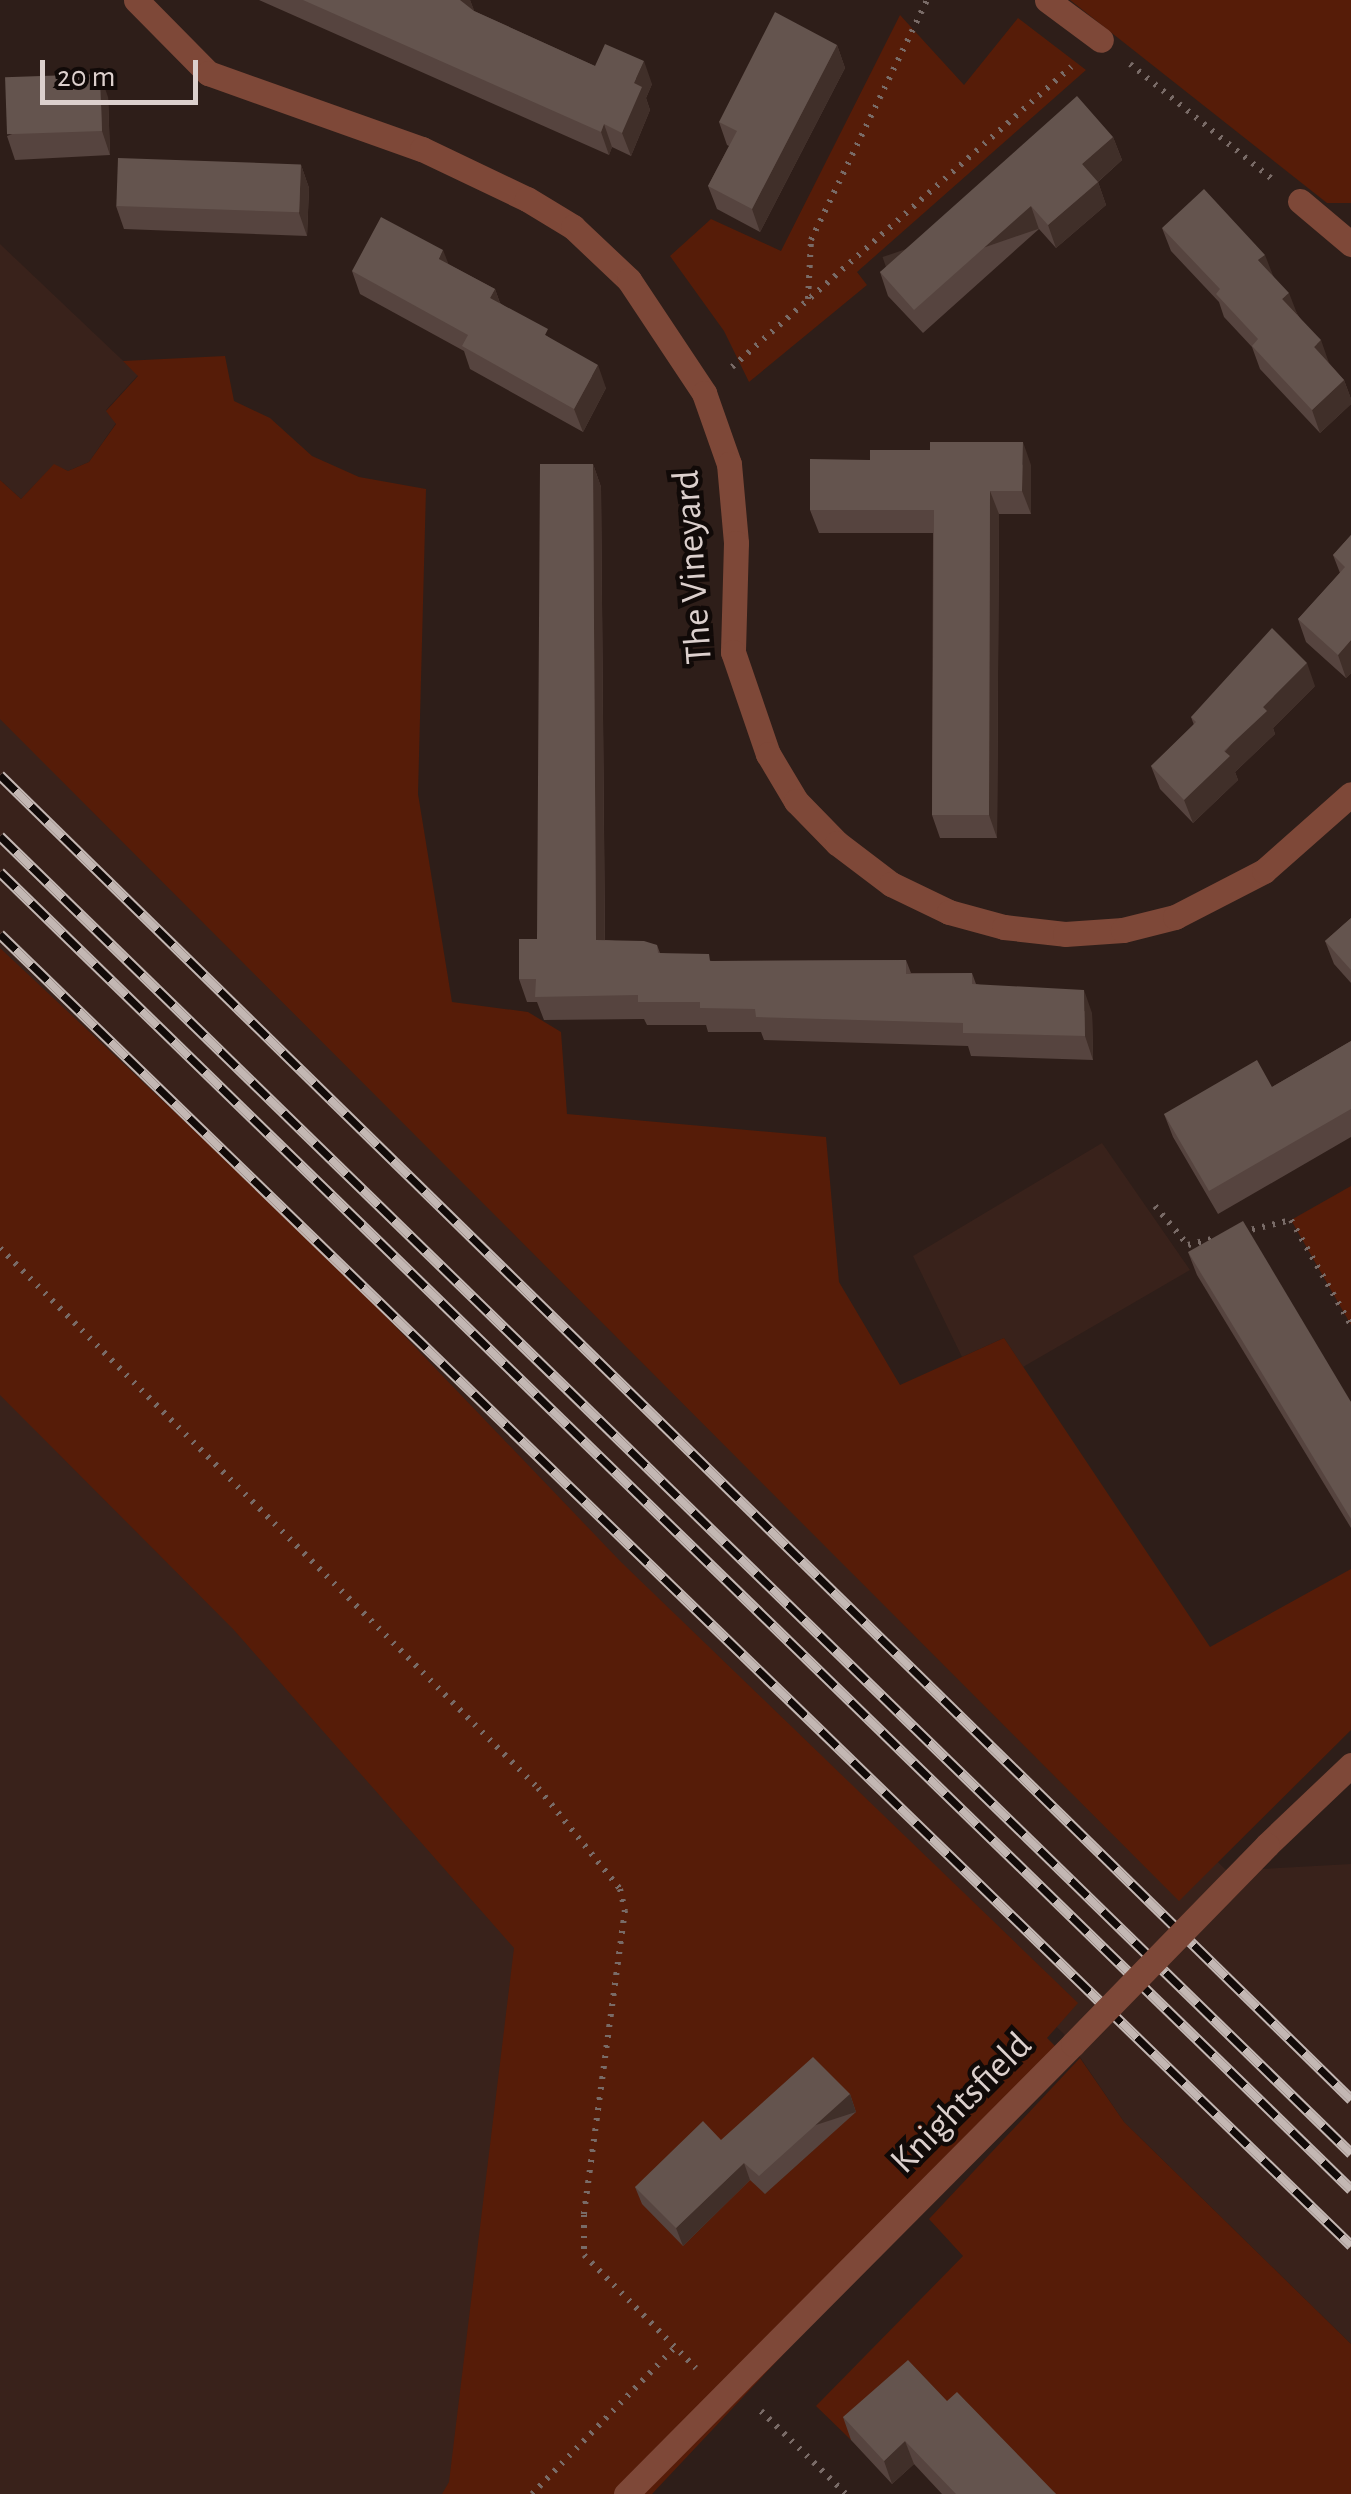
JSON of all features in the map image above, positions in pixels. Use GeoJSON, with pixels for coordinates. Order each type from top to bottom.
{"type":"FeatureCollection","features":[{"type":"Feature","properties":{"kind":"street","name":"The Vineyard"},"geometry":{"type":"LineString","coordinates":[[136,0],[208,72],[422,150],[574,227],[653,310],[704,393],[729,464],[736,543],[734,652],[744,700],[796,801],[837,844],[892,884],[948,912],[1004,927],[1065,934],[1123,930],[1175,917],[1264,871],[1351,794]]}},
{"type":"Feature","properties":{"kind":"street"},"geometry":{"type":"LineString","coordinates":[[1047,0],[1100,40]]}},
{"type":"Feature","properties":{"kind":"street"},"geometry":{"type":"LineString","coordinates":[[1300,201],[1351,244]]}},
{"type":"Feature","properties":{"kind":"street","name":"Knightsfield"},"geometry":{"type":"LineString","coordinates":[[626,2494],[1267,1845],[1351,1765]]}},
{"type":"Feature","properties":{"kind":"path"},"geometry":{"type":"LineString","coordinates":[[808,300],[811,240],[927,0]]}},
{"type":"Feature","properties":{"kind":"path"},"geometry":{"type":"LineString","coordinates":[[704,393],[1100,40],[1300,201]]}},
{"type":"Feature","properties":{"kind":"path"},"geometry":{"type":"LineString","coordinates":[[1155,1206],[1188,1245],[1291,1220],[1351,1325]]}},
{"type":"Feature","properties":{"kind":"path"},"geometry":{"type":"LineString","coordinates":[[0,1248],[538,1788],[620,1889],[625,1910],[584,2215],[584,2255],[676,2346],[846,2494]]}},
{"type":"Feature","properties":{"kind":"path"},"geometry":{"type":"LineString","coordinates":[[532,2494],[676,2346]]}},
{"type":"Feature","properties":{"kind":"shaded area"},"geometry":{"type":"Polygon","coordinates":[[[1070,0],[1351,0],[1351,203],[1327,203],[1070,0]]]}},
{"type":"Feature","properties":{"kind":"shaded area"},"geometry":{"type":"Polygon","coordinates":[[[900,15],[964,85],[1018,18],[1086,70],[857,272],[867,285],[749,382],[724,331],[670,256],[711,219],[781,251],[900,15]]]}},
{"type":"Feature","properties":{"kind":"shaded area"},"geometry":{"type":"Polygon","coordinates":[[[0,244],[138,375],[106,410],[116,423],[89,462],[68,471],[54,465],[21,499],[0,480],[0,244]]]}},
{"type":"Feature","properties":{"kind":"shaded area"},"geometry":{"type":"Polygon","coordinates":[[[225,356],[234,401],[270,418],[312,456],[359,477],[426,489],[418,794],[452,1002],[528,1012],[561,1032],[567,1114],[826,1137],[839,1282],[900,1385],[1004,1338],[1210,1647],[1351,1569],[1351,1730],[1179,1901],[0,719],[0,480],[21,499],[54,464],[68,471],[89,462],[116,424],[106,411],[138,376],[123,361],[225,356]]]}},
{"type":"Feature","properties":{"kind":"shaded area"},"geometry":{"type":"Polygon","coordinates":[[[0,674],[1227,1871],[1351,1864],[1351,2344],[1124,2122],[1065,2035],[576,1574],[0,988],[0,674]]]}},
{"type":"Feature","properties":{"kind":"shaded area"},"geometry":{"type":"Polygon","coordinates":[[[0,948],[323,1251],[621,1562],[1078,2003],[1047,2038],[1064,2055],[652,2494],[442,2494],[449,2482],[514,1948],[234,1630],[0,1395],[0,948]]]}},
{"type":"Feature","properties":{"kind":"shaded area"},"geometry":{"type":"Polygon","coordinates":[[[1102,1143],[1190,1270],[1023,1367],[1004,1338],[962,1357],[913,1256],[1102,1143]]]}},
{"type":"Feature","properties":{"kind":"shaded area"},"geometry":{"type":"Polygon","coordinates":[[[1351,1186],[1351,1325],[1291,1220],[1351,1186]]]}},
{"type":"Feature","properties":{"kind":"shaded area"},"geometry":{"type":"Polygon","coordinates":[[[0,1331],[530,1953],[488,2494],[0,2494],[0,1331]]]}},
{"type":"Feature","properties":{"kind":"shaded area"},"geometry":{"type":"Polygon","coordinates":[[[1080,2058],[1124,2122],[1351,2344],[1351,2494],[1042,2494],[916,2384],[851,2440],[816,2406],[963,2256],[929,2219],[1080,2058]]]}},
{"type":"Feature","properties":{"kind":"building"},"geometry":{"type":"Polygon","coordinates":[[[303,0],[460,0],[474,11],[595,66],[605,44],[644,61],[634,83],[642,87],[622,133],[604,124],[601,132],[303,0]]]}},
{"type":"Feature","properties":{"kind":"building"},"geometry":{"type":"Polygon","coordinates":[[[775,12],[837,45],[752,209],[708,186],[737,131],[719,122],[775,12]]]}},
{"type":"Feature","properties":{"kind":"building"},"geometry":{"type":"Polygon","coordinates":[[[100,74],[102,131],[7,134],[5,77],[100,74]]]}},
{"type":"Feature","properties":{"kind":"building"},"geometry":{"type":"Polygon","coordinates":[[[1077,96],[1113,137],[1082,164],[1098,182],[1048,225],[1031,206],[914,310],[880,272],[1077,96]]]}},
{"type":"Feature","properties":{"kind":"building"},"geometry":{"type":"Polygon","coordinates":[[[118,158],[301,164],[299,212],[116,206],[118,158]]]}},
{"type":"Feature","properties":{"kind":"building"},"geometry":{"type":"Polygon","coordinates":[[[1204,189],[1265,255],[1258,260],[1289,293],[1282,299],[1321,340],[1314,347],[1344,380],[1312,410],[1252,346],[1258,339],[1216,294],[1220,289],[1162,228],[1204,189]]]}},
{"type":"Feature","properties":{"kind":"building"},"geometry":{"type":"Polygon","coordinates":[[[381,217],[443,250],[439,259],[495,289],[490,298],[548,329],[545,335],[598,365],[574,409],[462,346],[468,335],[352,271],[381,217]]]}},
{"type":"Feature","properties":{"kind":"building"},"geometry":{"type":"Polygon","coordinates":[[[930,442],[1023,442],[1022,491],[990,491],[989,815],[932,815],[934,510],[810,510],[810,459],[870,460],[870,450],[930,450],[930,442]]]}},
{"type":"Feature","properties":{"kind":"building"},"geometry":{"type":"Polygon","coordinates":[[[540,464],[593,464],[596,940],[644,941],[657,945],[658,953],[709,954],[710,961],[906,960],[906,974],[972,973],[972,984],[1084,990],[1085,1036],[963,1033],[963,1023],[756,1017],[755,1009],[700,1008],[700,1002],[638,1002],[638,995],[535,997],[536,979],[519,979],[519,939],[537,939],[540,464]]]}},
{"type":"Feature","properties":{"kind":"building"},"geometry":{"type":"Polygon","coordinates":[[[1351,535],[1351,640],[1338,655],[1298,619],[1345,567],[1333,555],[1351,535]]]}},
{"type":"Feature","properties":{"kind":"building"},"geometry":{"type":"Polygon","coordinates":[[[1272,628],[1307,663],[1263,707],[1267,711],[1224,751],[1230,756],[1184,800],[1151,766],[1196,722],[1191,717],[1272,628]]]}},
{"type":"Feature","properties":{"kind":"building"},"geometry":{"type":"Polygon","coordinates":[[[1351,918],[1351,970],[1325,941],[1351,918]]]}},
{"type":"Feature","properties":{"kind":"building"},"geometry":{"type":"Polygon","coordinates":[[[1351,1041],[1351,1109],[1209,1191],[1164,1114],[1257,1060],[1272,1087],[1351,1041]]]}},
{"type":"Feature","properties":{"kind":"building"},"geometry":{"type":"Polygon","coordinates":[[[1243,1221],[1351,1402],[1351,1519],[1188,1252],[1243,1221]]]}},
{"type":"Feature","properties":{"kind":"building"},"geometry":{"type":"Polygon","coordinates":[[[813,2057],[850,2094],[759,2176],[744,2163],[676,2228],[635,2187],[703,2121],[721,2140],[813,2057]]]}},
{"type":"Feature","properties":{"kind":"building"},"geometry":{"type":"Polygon","coordinates":[[[908,2360],[947,2401],[957,2392],[1056,2494],[956,2494],[905,2441],[884,2461],[843,2417],[908,2360]]]}},
{"type":"Feature","properties":{"kind":"railway"},"geometry":{"type":"LineString","coordinates":[[0,775],[1351,2099]]}},
{"type":"Feature","properties":{"kind":"railway"},"geometry":{"type":"LineString","coordinates":[[0,836],[1351,2153]]}},
{"type":"Feature","properties":{"kind":"railway"},"geometry":{"type":"LineString","coordinates":[[0,872],[1351,2189]]}},
{"type":"Feature","properties":{"kind":"railway"},"geometry":{"type":"LineString","coordinates":[[0,934],[1351,2245]]}}]}
